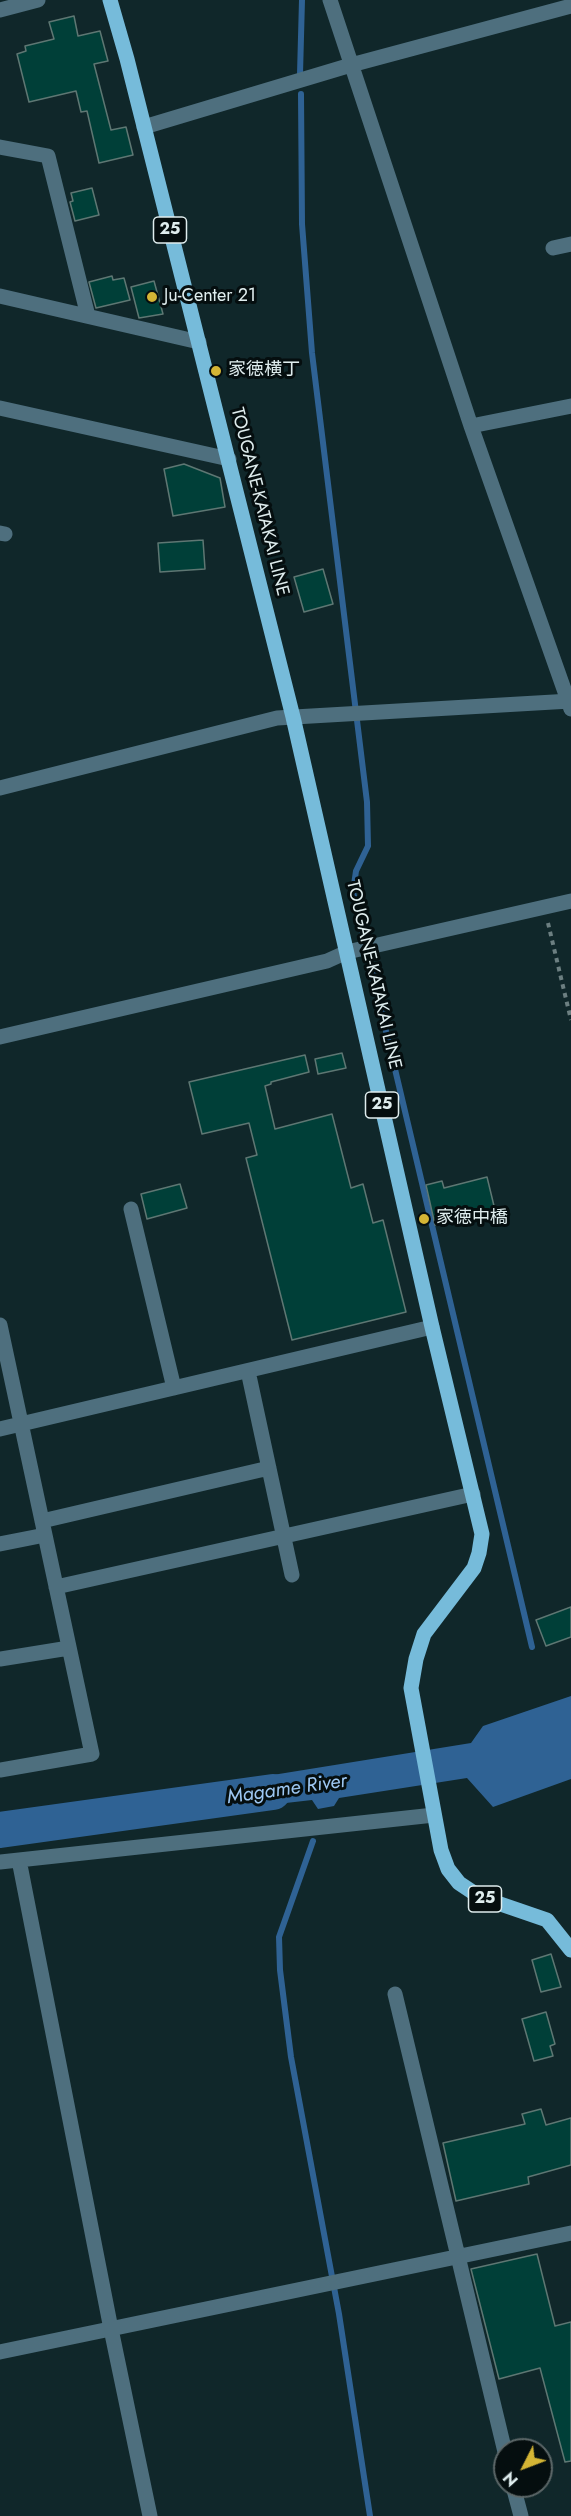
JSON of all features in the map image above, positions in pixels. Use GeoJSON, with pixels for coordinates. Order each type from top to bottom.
{"type":"FeatureCollection","features":[{"type":"Feature","properties":{"kind":"main road","name":"TOUGANE-KATAKAI LINE"},"geometry":{"type":"LineString","coordinates":[[110,0],[229,459],[292,717],[360,949],[432,1327],[482,1534],[474,1568],[424,1635],[416,1659],[411,1688],[441,1850],[448,1869],[459,1883],[480,1897],[547,1920],[571,1950]]}},
{"type":"Feature","properties":{"kind":"street"},"geometry":{"type":"LineString","coordinates":[[0,10],[38,0]]}},
{"type":"Feature","properties":{"kind":"street"},"geometry":{"type":"LineString","coordinates":[[0,788],[277,718],[570,704],[471,426],[330,0]]}},
{"type":"Feature","properties":{"kind":"street"},"geometry":{"type":"LineString","coordinates":[[144,127],[351,65],[571,6]]}},
{"type":"Feature","properties":{"kind":"street"},"geometry":{"type":"LineString","coordinates":[[0,147],[48,156],[88,316]]}},
{"type":"Feature","properties":{"kind":"street"},"geometry":{"type":"LineString","coordinates":[[553,248],[571,244]]}},
{"type":"Feature","properties":{"kind":"street"},"geometry":{"type":"LineString","coordinates":[[0,296],[199,342]]}},
{"type":"Feature","properties":{"kind":"street"},"geometry":{"type":"LineString","coordinates":[[471,426],[571,406]]}},
{"type":"Feature","properties":{"kind":"street"},"geometry":{"type":"LineString","coordinates":[[0,408],[229,459]]}},
{"type":"Feature","properties":{"kind":"street"},"geometry":{"type":"LineString","coordinates":[[0,1037],[327,961],[360,949],[571,901]]}},
{"type":"Feature","properties":{"kind":"street"},"geometry":{"type":"LineString","coordinates":[[131,1209],[174,1388]]}},
{"type":"Feature","properties":{"kind":"street"},"geometry":{"type":"LineString","coordinates":[[0,1325],[92,1754],[0,1770]]}},
{"type":"Feature","properties":{"kind":"street"},"geometry":{"type":"LineString","coordinates":[[0,1429],[432,1327]]}},
{"type":"Feature","properties":{"kind":"street"},"geometry":{"type":"LineString","coordinates":[[248,1371],[292,1575]]}},
{"type":"Feature","properties":{"kind":"street"},"geometry":{"type":"LineString","coordinates":[[0,1544],[44,1528],[269,1468]]}},
{"type":"Feature","properties":{"kind":"street"},"geometry":{"type":"LineString","coordinates":[[56,1587],[473,1494]]}},
{"type":"Feature","properties":{"kind":"street"},"geometry":{"type":"LineString","coordinates":[[0,1659],[69,1648]]}},
{"type":"Feature","properties":{"kind":"street"},"geometry":{"type":"LineString","coordinates":[[0,1862],[434,1815]]}},
{"type":"Feature","properties":{"kind":"street"},"geometry":{"type":"LineString","coordinates":[[19,1860],[150,2516]]}},
{"type":"Feature","properties":{"kind":"street"},"geometry":{"type":"LineString","coordinates":[[395,1994],[502,2438]]}},
{"type":"Feature","properties":{"kind":"street"},"geometry":{"type":"LineString","coordinates":[[0,2352],[571,2233]]}},
{"type":"Feature","properties":{"kind":"street"},"geometry":{"type":"LineString","coordinates":[[516,2498],[521,2516]]}},
{"type":"Feature","properties":{"kind":"path"},"geometry":{"type":"LineString","coordinates":[[544,907],[571,1020]]}},
{"type":"Feature","properties":{"kind":"water"},"geometry":{"type":"Polygon","coordinates":[[[571,1696],[571,1779],[493,1807],[467,1778],[339,1798],[334,1806],[318,1809],[312,1800],[225,1810],[223,1783],[471,1743],[483,1726],[571,1696]]]}},
{"type":"Feature","properties":{"kind":"building"},"geometry":{"type":"Polygon","coordinates":[[[74,16],[78,36],[100,31],[108,61],[94,64],[111,130],[126,127],[133,155],[99,163],[87,111],[81,112],[76,91],[29,102],[17,54],[26,51],[25,46],[54,39],[49,22],[74,16]]]}},
{"type":"Feature","properties":{"kind":"building"},"geometry":{"type":"Polygon","coordinates":[[[92,188],[99,215],[75,221],[70,202],[73,201],[71,193],[92,188]]]}},
{"type":"Feature","properties":{"kind":"building"},"geometry":{"type":"Polygon","coordinates":[[[112,276],[113,280],[124,278],[130,300],[96,308],[89,282],[112,276]]]}},
{"type":"Feature","properties":{"kind":"building"},"geometry":{"type":"Polygon","coordinates":[[[154,281],[163,314],[139,318],[131,287],[154,281]]]}},
{"type":"Feature","properties":{"kind":"building"},"geometry":{"type":"Polygon","coordinates":[[[184,464],[220,478],[225,507],[173,516],[164,469],[184,464]]]}},
{"type":"Feature","properties":{"kind":"building"},"geometry":{"type":"Polygon","coordinates":[[[203,540],[205,569],[160,572],[158,543],[203,540]]]}},
{"type":"Feature","properties":{"kind":"building"},"geometry":{"type":"Polygon","coordinates":[[[323,569],[333,604],[304,612],[294,577],[323,569]]]}},
{"type":"Feature","properties":{"kind":"building"},"geometry":{"type":"Polygon","coordinates":[[[342,1053],[346,1068],[318,1074],[315,1059],[342,1053]]]}},
{"type":"Feature","properties":{"kind":"building"},"geometry":{"type":"Polygon","coordinates":[[[305,1055],[309,1072],[271,1082],[265,1086],[275,1129],[332,1114],[351,1188],[363,1184],[373,1223],[383,1220],[406,1312],[292,1340],[246,1158],[257,1155],[249,1123],[202,1134],[189,1082],[305,1055]]]}},
{"type":"Feature","properties":{"kind":"building"},"geometry":{"type":"Polygon","coordinates":[[[487,1177],[495,1210],[435,1225],[426,1185],[442,1181],[444,1188],[487,1177]]]}},
{"type":"Feature","properties":{"kind":"building"},"geometry":{"type":"Polygon","coordinates":[[[180,1184],[187,1208],[147,1219],[141,1194],[180,1184]]]}},
{"type":"Feature","properties":{"kind":"building"},"geometry":{"type":"Polygon","coordinates":[[[571,1607],[571,1637],[546,1646],[536,1620],[571,1607]]]}},
{"type":"Feature","properties":{"kind":"building"},"geometry":{"type":"Polygon","coordinates":[[[551,1954],[561,1987],[541,1992],[532,1960],[551,1954]]]}},
{"type":"Feature","properties":{"kind":"building"},"geometry":{"type":"Polygon","coordinates":[[[546,2012],[555,2044],[550,2046],[553,2056],[534,2061],[522,2019],[546,2012]]]}},
{"type":"Feature","properties":{"kind":"building"},"geometry":{"type":"Polygon","coordinates":[[[541,2109],[546,2125],[571,2118],[571,2165],[528,2177],[529,2184],[456,2201],[443,2143],[525,2124],[522,2114],[541,2109]]]}},
{"type":"Feature","properties":{"kind":"building"},"geometry":{"type":"Polygon","coordinates":[[[537,2254],[555,2326],[571,2322],[571,2461],[565,2462],[540,2368],[499,2379],[471,2269],[537,2254]]]}},
{"type":"Feature","properties":{"kind":"waterway"},"geometry":{"type":"LineString","coordinates":[[300,74],[302,0]]}},
{"type":"Feature","properties":{"kind":"waterway"},"geometry":{"type":"LineString","coordinates":[[301,94],[302,224],[312,353],[367,802],[368,846],[356,871],[353,892],[532,1647]]}},
{"type":"Feature","properties":{"kind":"waterway","name":"Magame River"},"geometry":{"type":"LineString","coordinates":[[0,1830],[273,1792]]}},
{"type":"Feature","properties":{"kind":"waterway"},"geometry":{"type":"LineString","coordinates":[[313,1841],[279,1937],[280,1970],[291,2057],[339,2314],[370,2516]]}},
{"type":"Feature","properties":{"kind":"place","name":"Ju-Center 21"},"geometry":{"type":"Point","coordinates":[152,297]}},
{"type":"Feature","properties":{"kind":"place","name":"家徳横丁"},"geometry":{"type":"Point","coordinates":[216,371]}},
{"type":"Feature","properties":{"kind":"place","name":"家徳中橋"},"geometry":{"type":"Point","coordinates":[424,1219]}}]}
